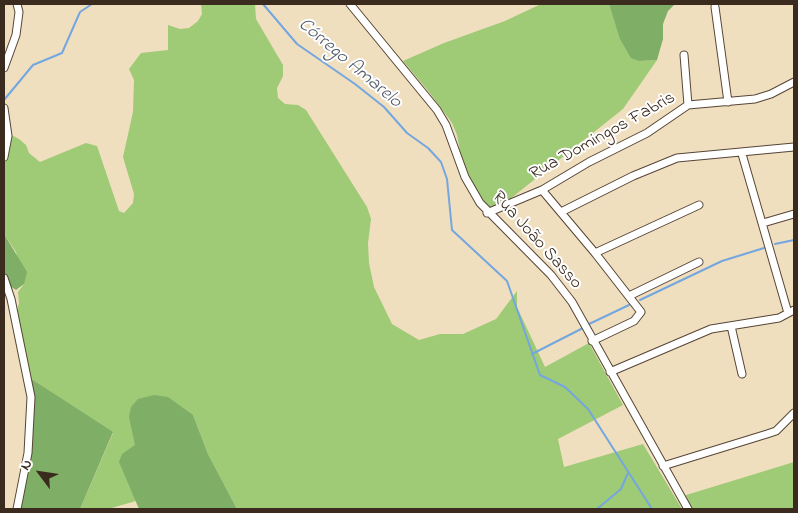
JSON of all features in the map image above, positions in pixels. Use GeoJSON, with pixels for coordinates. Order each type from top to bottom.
{"type":"FeatureCollection","features":[{"type":"Feature","properties":{"kind":"street"},"geometry":{"type":"LineString","coordinates":[[4,68],[16,35],[19,12],[17,4]]}},
{"type":"Feature","properties":{"kind":"street","name":"Rua João Sasso"},"geometry":{"type":"LineString","coordinates":[[350,4],[438,110],[446,124],[465,177],[487,213],[551,275],[572,302],[592,341],[688,509]]}},
{"type":"Feature","properties":{"kind":"street"},"geometry":{"type":"LineString","coordinates":[[715,7],[728,102]]}},
{"type":"Feature","properties":{"kind":"street"},"geometry":{"type":"LineString","coordinates":[[684,55],[688,105]]}},
{"type":"Feature","properties":{"kind":"street","name":"Rua Domingos Fabris"},"geometry":{"type":"LineString","coordinates":[[487,213],[542,190],[589,162],[647,133],[678,110],[688,105],[728,102],[771,94],[794,82]]}},
{"type":"Feature","properties":{"kind":"street"},"geometry":{"type":"LineString","coordinates":[[4,108],[8,136],[4,157]]}},
{"type":"Feature","properties":{"kind":"street"},"geometry":{"type":"LineString","coordinates":[[561,212],[633,176],[677,158],[742,154],[794,147]]}},
{"type":"Feature","properties":{"kind":"street"},"geometry":{"type":"LineString","coordinates":[[610,372],[692,336],[711,330],[779,318],[791,311],[742,154]]}},
{"type":"Feature","properties":{"kind":"street"},"geometry":{"type":"LineString","coordinates":[[542,190],[596,253],[641,312],[639,317],[592,341]]}},
{"type":"Feature","properties":{"kind":"street"},"geometry":{"type":"LineString","coordinates":[[596,253],[699,205]]}},
{"type":"Feature","properties":{"kind":"street"},"geometry":{"type":"LineString","coordinates":[[763,223],[794,214]]}},
{"type":"Feature","properties":{"kind":"street"},"geometry":{"type":"LineString","coordinates":[[629,296],[699,262]]}},
{"type":"Feature","properties":{"kind":"street"},"geometry":{"type":"LineString","coordinates":[[4,278],[11,299],[30,397],[28,453],[16,509]]}},
{"type":"Feature","properties":{"kind":"street"},"geometry":{"type":"LineString","coordinates":[[731,326],[742,374]]}},
{"type":"Feature","properties":{"kind":"street"},"geometry":{"type":"LineString","coordinates":[[663,466],[776,431],[794,413]]}},
{"type":"Feature","properties":{"kind":"green space"},"geometry":{"type":"Polygon","coordinates":[[[201,4],[255,4],[256,19],[283,65],[283,76],[277,88],[278,98],[285,104],[298,105],[306,110],[367,207],[371,219],[368,243],[369,263],[374,287],[392,324],[419,340],[440,334],[463,334],[496,319],[517,291],[517,307],[545,367],[589,343],[623,405],[558,439],[564,467],[643,444],[682,509],[237,509],[208,454],[193,415],[123,454],[136,501],[108,509],[80,509],[113,433],[30,378],[16,315],[19,303],[18,292],[24,284],[16,252],[4,234],[4,131],[26,145],[29,153],[40,162],[86,143],[97,146],[119,211],[124,213],[133,203],[134,194],[123,157],[133,112],[134,80],[129,69],[141,53],[168,50],[168,25],[180,29],[189,28],[198,21],[202,14],[201,4]]]}},
{"type":"Feature","properties":{"kind":"green space"},"geometry":{"type":"Polygon","coordinates":[[[541,4],[609,4],[616,25],[639,61],[657,60],[623,109],[505,203],[491,208],[482,200],[462,162],[457,135],[452,123],[403,61],[444,43],[505,21],[541,4]]]}},
{"type":"Feature","properties":{"kind":"green space"},"geometry":{"type":"Polygon","coordinates":[[[609,4],[675,4],[668,11],[663,24],[663,39],[657,60],[639,61],[631,58],[620,39],[609,4]]]}},
{"type":"Feature","properties":{"kind":"green space"},"geometry":{"type":"Polygon","coordinates":[[[4,234],[27,272],[24,284],[16,290],[4,282],[4,234]]]}},
{"type":"Feature","properties":{"kind":"green space"},"geometry":{"type":"Polygon","coordinates":[[[30,378],[113,432],[80,509],[18,509],[26,443],[30,378]]]}},
{"type":"Feature","properties":{"kind":"green space"},"geometry":{"type":"Polygon","coordinates":[[[154,395],[168,397],[193,415],[208,454],[237,509],[139,509],[119,462],[122,454],[135,445],[129,417],[131,407],[138,399],[154,395]]]}},
{"type":"Feature","properties":{"kind":"green space"},"geometry":{"type":"Polygon","coordinates":[[[794,462],[794,509],[691,509],[683,496],[794,462]]]}},
{"type":"Feature","properties":{"kind":"waterway"},"geometry":{"type":"LineString","coordinates":[[4,100],[33,65],[62,53],[80,12],[92,4]]}},
{"type":"Feature","properties":{"kind":"waterway","name":"Córrego Amarelo"},"geometry":{"type":"LineString","coordinates":[[263,4],[297,44],[355,84],[384,107],[407,133],[428,148],[441,162],[447,179],[452,230],[507,281],[540,375],[565,387],[588,409],[652,509]]}},
{"type":"Feature","properties":{"kind":"waterway"},"geometry":{"type":"LineString","coordinates":[[775,244],[794,240]]}},
{"type":"Feature","properties":{"kind":"waterway"},"geometry":{"type":"LineString","coordinates":[[640,300],[722,261],[764,248]]}},
{"type":"Feature","properties":{"kind":"waterway"},"geometry":{"type":"LineString","coordinates":[[587,325],[629,305]]}},
{"type":"Feature","properties":{"kind":"waterway"},"geometry":{"type":"LineString","coordinates":[[532,354],[583,328]]}},
{"type":"Feature","properties":{"kind":"waterway"},"geometry":{"type":"LineString","coordinates":[[597,509],[621,489],[628,473]]}}]}
